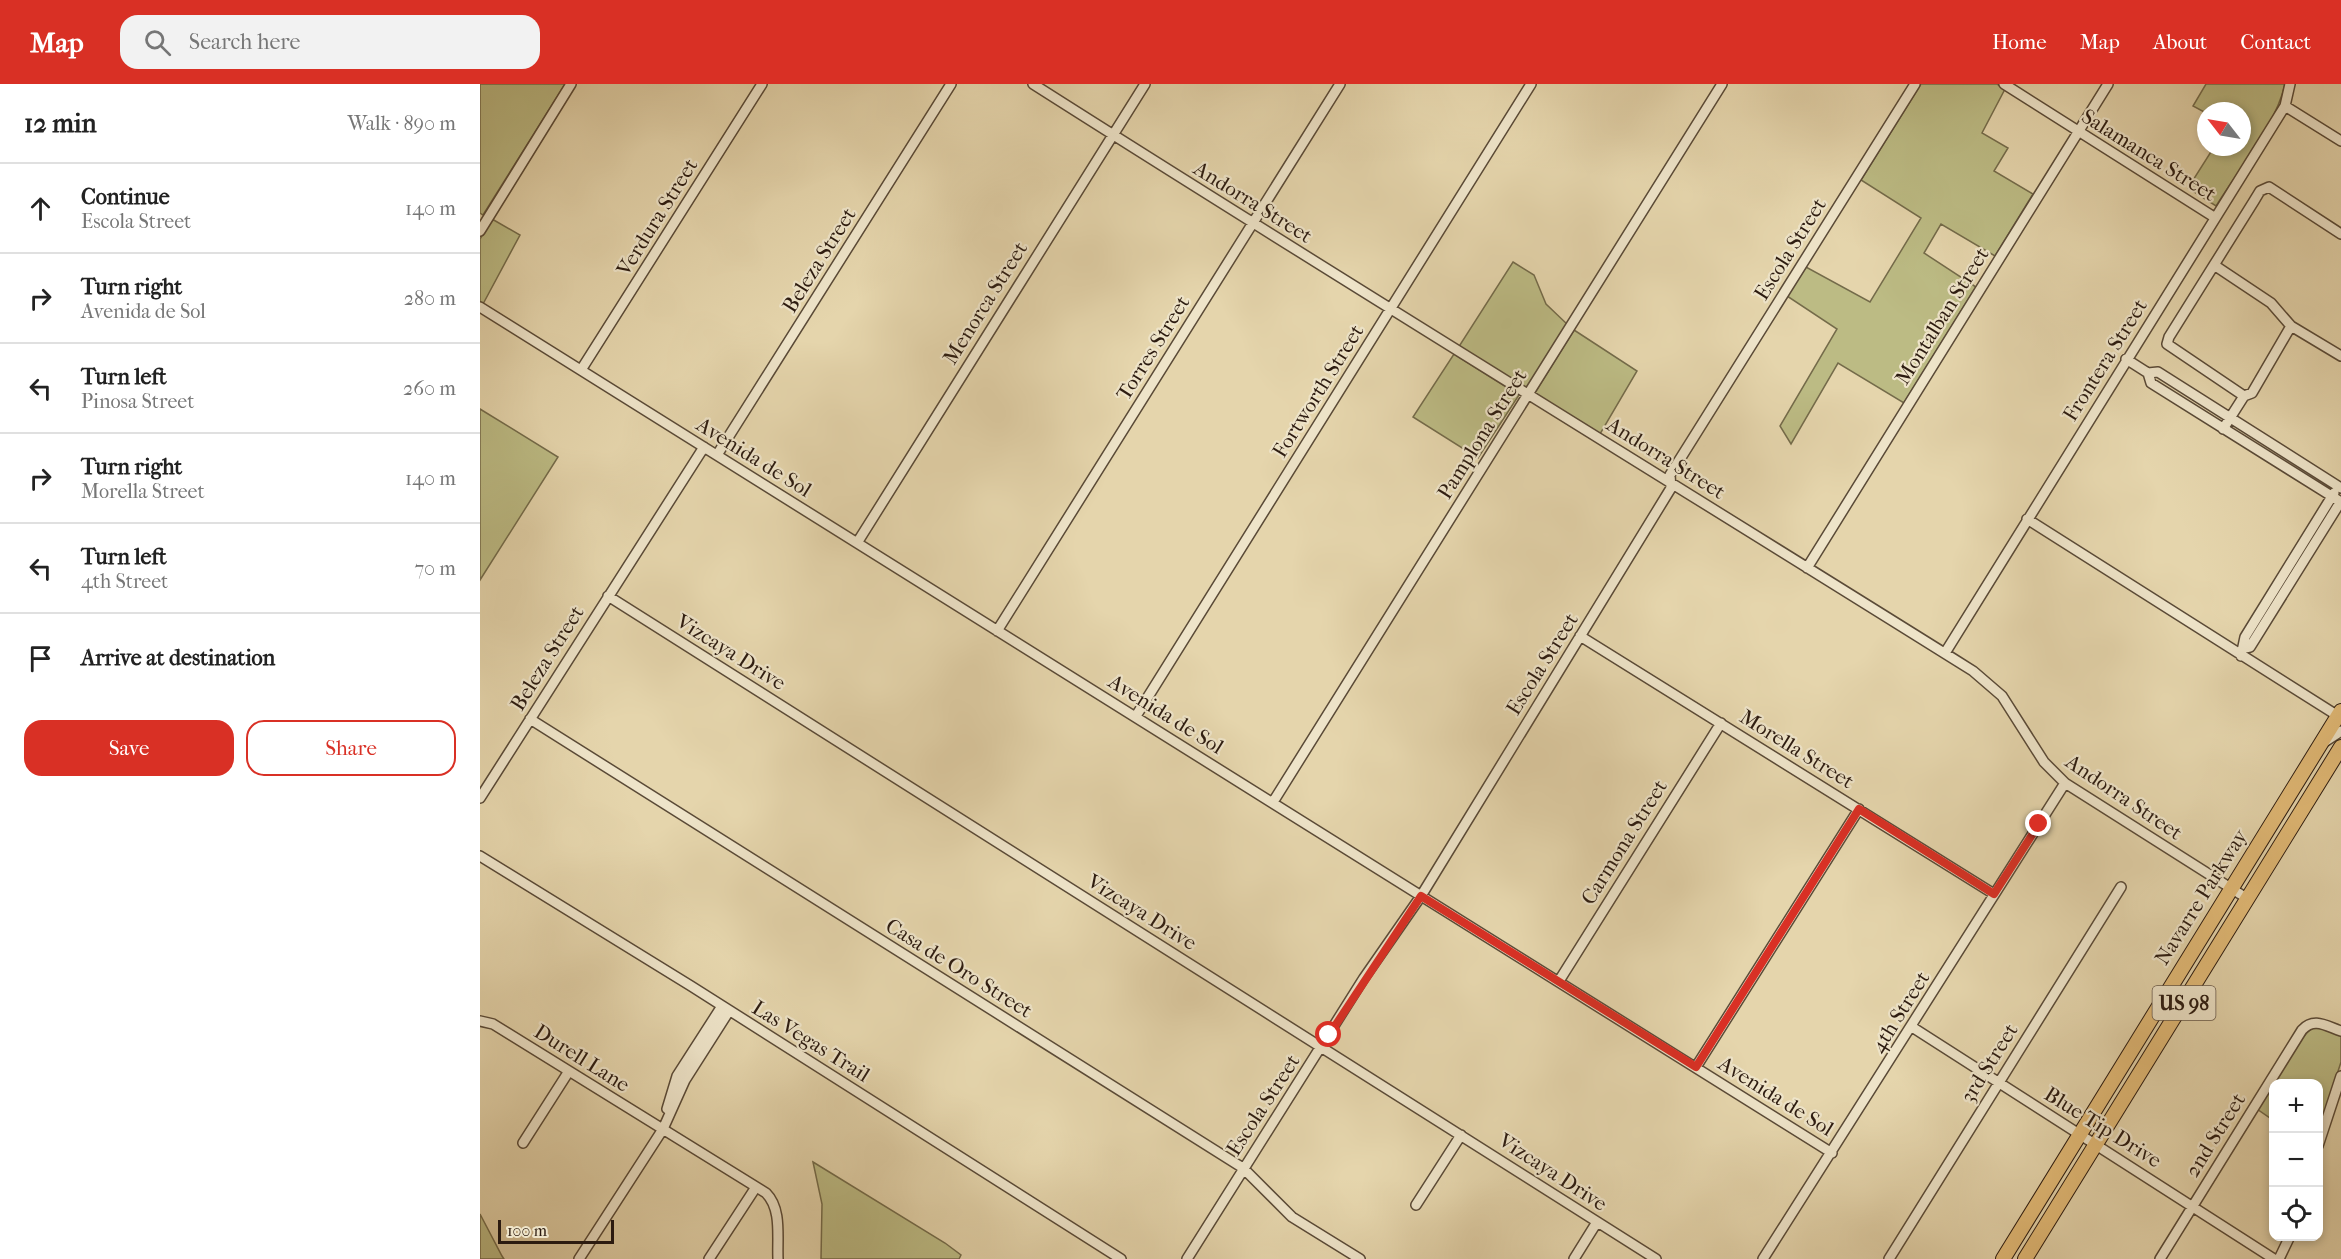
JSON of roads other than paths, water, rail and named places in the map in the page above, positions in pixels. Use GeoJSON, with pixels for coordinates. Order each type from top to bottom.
{"type":"FeatureCollection","features":[{"type":"Feature","properties":{"kind":"highway","name":"Navarre Parkway"},"geometry":{"type":"LineString","coordinates":[[2003,1259],[2339,714]]}},
{"type":"Feature","properties":{"kind":"highway","name":"Navarre Parkway"},"geometry":{"type":"LineString","coordinates":[[2025,1259],[2341,747]]}},
{"type":"Feature","properties":{"kind":"street"},"geometry":{"type":"LineString","coordinates":[[480,231],[571,84]]}},
{"type":"Feature","properties":{"kind":"street","name":"Verdura Street"},"geometry":{"type":"LineString","coordinates":[[581,370],[762,84]]}},
{"type":"Feature","properties":{"kind":"street","name":"Beleza Street"},"geometry":{"type":"LineString","coordinates":[[717,455],[951,84]]}},
{"type":"Feature","properties":{"kind":"street","name":"Andorra Street"},"geometry":{"type":"LineString","coordinates":[[1033,84],[1389,310],[1973,670],[2002,696],[2044,762],[2065,783],[2248,899]]}},
{"type":"Feature","properties":{"kind":"street","name":"Menorca Street"},"geometry":{"type":"LineString","coordinates":[[857,543],[1145,84]]}},
{"type":"Feature","properties":{"kind":"street","name":"Torres Street"},"geometry":{"type":"LineString","coordinates":[[997,631],[1340,84]]}},
{"type":"Feature","properties":{"kind":"street","name":"Fortworth Street"},"geometry":{"type":"LineString","coordinates":[[1136,716],[1531,84]]}},
{"type":"Feature","properties":{"kind":"street","name":"Pamplona Street"},"geometry":{"type":"LineString","coordinates":[[1273,802],[1722,84]]}},
{"type":"Feature","properties":{"kind":"street","name":"Escola Street"},"geometry":{"type":"LineString","coordinates":[[1188,1259],[1243,1168],[1421,896],[1671,488],[1672,472],[1915,84]]}},
{"type":"Feature","properties":{"kind":"street","name":"Salamanca Street"},"geometry":{"type":"LineString","coordinates":[[2004,84],[2214,217]]}},
{"type":"Feature","properties":{"kind":"street","name":"Montalban Street"},"geometry":{"type":"LineString","coordinates":[[1807,568],[2108,84]]}},
{"type":"Feature","properties":{"kind":"street","name":"Frontera Street"},"geometry":{"type":"LineString","coordinates":[[1945,653],[2285,106],[2290,84]]}},
{"type":"Feature","properties":{"kind":"street"},"geometry":{"type":"LineString","coordinates":[[2285,106],[2341,141]]}},
{"type":"Feature","properties":{"kind":"street"},"geometry":{"type":"LineString","coordinates":[[2244,396],[2167,344],[2169,337],[2260,191],[2269,188],[2341,234]]}},
{"type":"Feature","properties":{"kind":"street"},"geometry":{"type":"LineString","coordinates":[[2214,265],[2271,303],[2291,326],[2341,356]]}},
{"type":"Feature","properties":{"kind":"street","name":"Avenida de Sol"},"geometry":{"type":"LineString","coordinates":[[480,307],[1832,1153]]}},
{"type":"Feature","properties":{"kind":"street"},"geometry":{"type":"LineString","coordinates":[[2223,429],[2244,396],[2252,393],[2291,326]]}},
{"type":"Feature","properties":{"kind":"street"},"geometry":{"type":"LineString","coordinates":[[2126,359],[2148,373],[2158,372],[2340,486],[2336,499],[2245,637],[2243,652]]}},
{"type":"Feature","properties":{"kind":"street"},"geometry":{"type":"LineString","coordinates":[[2148,373],[2151,383],[2336,499]]}},
{"type":"Feature","properties":{"kind":"street","name":"Beleza Street"},"geometry":{"type":"LineString","coordinates":[[480,798],[704,447]]}},
{"type":"Feature","properties":{"kind":"street"},"geometry":{"type":"LineString","coordinates":[[2028,519],[2339,714]]}},
{"type":"Feature","properties":{"kind":"street","name":"Vizcaya Drive"},"geometry":{"type":"LineString","coordinates":[[608,596],[1656,1259]]}},
{"type":"Feature","properties":{"kind":"street","name":"Morella Street"},"geometry":{"type":"LineString","coordinates":[[1581,636],[1994,894]]}},
{"type":"Feature","properties":{"kind":"street","name":"Casa de Oro Street"},"geometry":{"type":"LineString","coordinates":[[530,719],[1243,1168],[1292,1216],[1360,1259]]}},
{"type":"Feature","properties":{"kind":"street","name":"Carmona Street"},"geometry":{"type":"LineString","coordinates":[[1559,981],[1721,723]]}},
{"type":"Feature","properties":{"kind":"street"},"geometry":{"type":"LineString","coordinates":[[2320,745],[2341,731]]}},
{"type":"Feature","properties":{"kind":"street","name":"4th Street"},"geometry":{"type":"LineString","coordinates":[[1763,1259],[2065,783]]}},
{"type":"Feature","properties":{"kind":"street"},"geometry":{"type":"LineString","coordinates":[[1696,1067],[1859,809]]}},
{"type":"Feature","properties":{"kind":"street","name":"Las Vegas Trail"},"geometry":{"type":"LineString","coordinates":[[480,856],[726,1008],[1121,1259]]}},
{"type":"Feature","properties":{"kind":"street","name":"3rd Street"},"geometry":{"type":"LineString","coordinates":[[1889,1259],[2121,887]]}},
{"type":"Feature","properties":{"kind":"street"},"geometry":{"type":"LineString","coordinates":[[579,1259],[663,1129],[674,1083],[726,1008]]}},
{"type":"Feature","properties":{"kind":"street","name":"Durell Lane"},"geometry":{"type":"LineString","coordinates":[[480,1021],[493,1024],[756,1187],[773,1200],[777,1211],[778,1259]]}},
{"type":"Feature","properties":{"kind":"street","name":"2nd Street"},"geometry":{"type":"LineString","coordinates":[[2160,1259],[2302,1030],[2308,1024],[2317,1022],[2341,1031]]}},
{"type":"Feature","properties":{"kind":"street","name":"Blue Tip Drive"},"geometry":{"type":"LineString","coordinates":[[1912,1027],[2097,1143],[2274,1259]]}},
{"type":"Feature","properties":{"kind":"street"},"geometry":{"type":"LineString","coordinates":[[523,1143],[569,1071]]}},
{"type":"Feature","properties":{"kind":"street"},"geometry":{"type":"LineString","coordinates":[[2323,1133],[2341,1076]]}},
{"type":"Feature","properties":{"kind":"street"},"geometry":{"type":"LineString","coordinates":[[1416,1205],[1461,1135]]}},
{"type":"Feature","properties":{"kind":"street"},"geometry":{"type":"LineString","coordinates":[[709,1259],[756,1187]]}},
{"type":"Feature","properties":{"kind":"street"},"geometry":{"type":"LineString","coordinates":[[1574,1259],[1597,1222]]}},
{"type":"Feature","properties":{"kind":"street"},"geometry":{"type":"LineString","coordinates":[[2279,1259],[2288,1241]]}}]}
